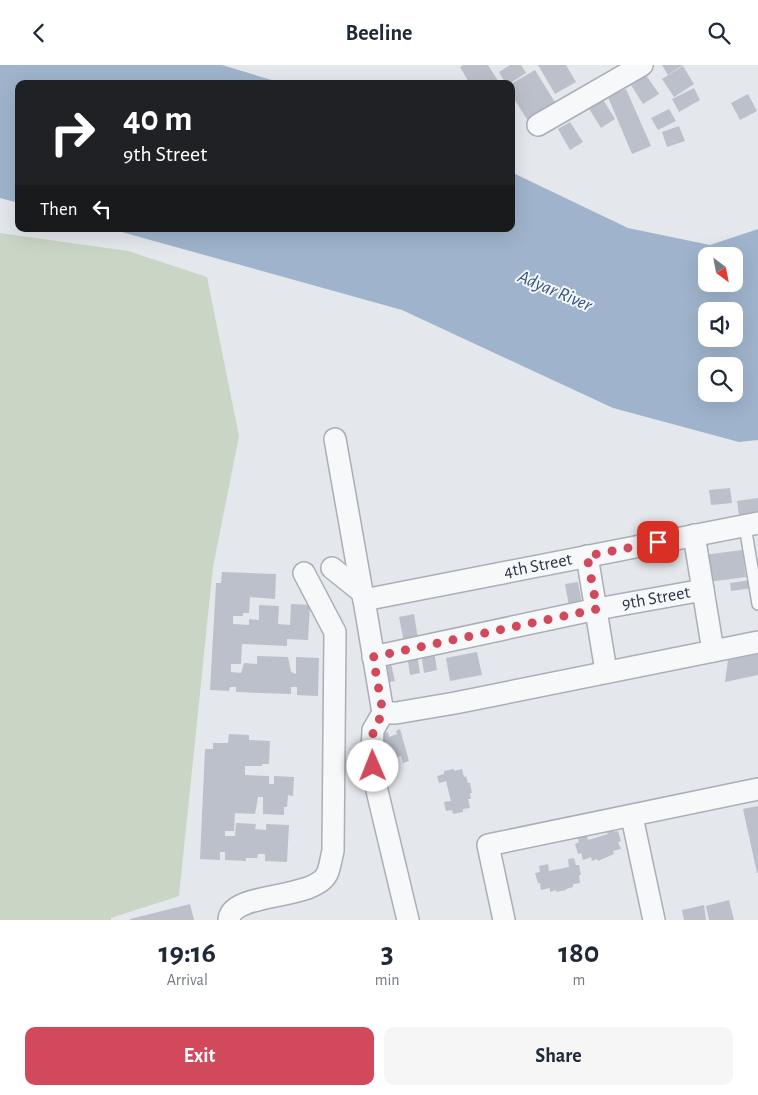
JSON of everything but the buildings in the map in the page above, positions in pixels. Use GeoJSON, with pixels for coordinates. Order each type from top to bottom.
{"type":"FeatureCollection","features":[{"type":"Feature","properties":{"kind":"street"},"geometry":{"type":"LineString","coordinates":[[538,125],[642,65]]}},
{"type":"Feature","properties":{"kind":"street"},"geometry":{"type":"LineString","coordinates":[[335,439],[383,713],[373,730],[372,755],[374,778],[408,920]]}},
{"type":"Feature","properties":{"kind":"street","name":"4th Street"},"geometry":{"type":"LineString","coordinates":[[363,596],[751,525]]}},
{"type":"Feature","properties":{"kind":"street"},"geometry":{"type":"LineString","coordinates":[[694,535],[712,651]]}},
{"type":"Feature","properties":{"kind":"street"},"geometry":{"type":"LineString","coordinates":[[587,556],[606,671]]}},
{"type":"Feature","properties":{"kind":"street"},"geometry":{"type":"LineString","coordinates":[[332,568],[363,596]]}},
{"type":"Feature","properties":{"kind":"street"},"geometry":{"type":"LineString","coordinates":[[229,920],[229,916],[234,908],[315,886],[327,875],[333,851],[335,631],[304,573]]}},
{"type":"Feature","properties":{"kind":"street","name":"9th Street"},"geometry":{"type":"LineString","coordinates":[[373,657],[597,609],[703,590]]}},
{"type":"Feature","properties":{"kind":"street"},"geometry":{"type":"LineString","coordinates":[[383,713],[396,713],[455,703],[606,671],[758,642]]}},
{"type":"Feature","properties":{"kind":"street"},"geometry":{"type":"LineString","coordinates":[[504,920],[488,845],[632,817],[758,789]]}},
{"type":"Feature","properties":{"kind":"street"},"geometry":{"type":"LineString","coordinates":[[632,817],[654,920]]}},
{"type":"Feature","properties":{"kind":"lane"},"geometry":{"type":"LineString","coordinates":[[751,525],[758,604]]}},
{"type":"Feature","properties":{"kind":"green space"},"geometry":{"type":"Polygon","coordinates":[[[0,233],[128,251],[207,277],[239,436],[213,567],[179,896],[111,918],[111,920],[0,920],[0,233]]]}},
{"type":"Feature","properties":{"kind":"water"},"geometry":{"type":"Polygon","coordinates":[[[0,65],[222,65],[272,80],[15,80],[15,202],[0,198],[0,65]]]}},
{"type":"Feature","properties":{"kind":"water","name":"Adyar River"},"geometry":{"type":"Polygon","coordinates":[[[515,174],[628,228],[710,245],[758,229],[758,440],[739,442],[613,408],[402,310],[122,232],[515,232],[515,174]]]}},
{"type":"Feature","properties":{"kind":"route"},"geometry":{"type":"LineString","coordinates":[[373,766],[373,730],[383,713],[373,657],[597,609],[587,556],[658,542]]}}]}
